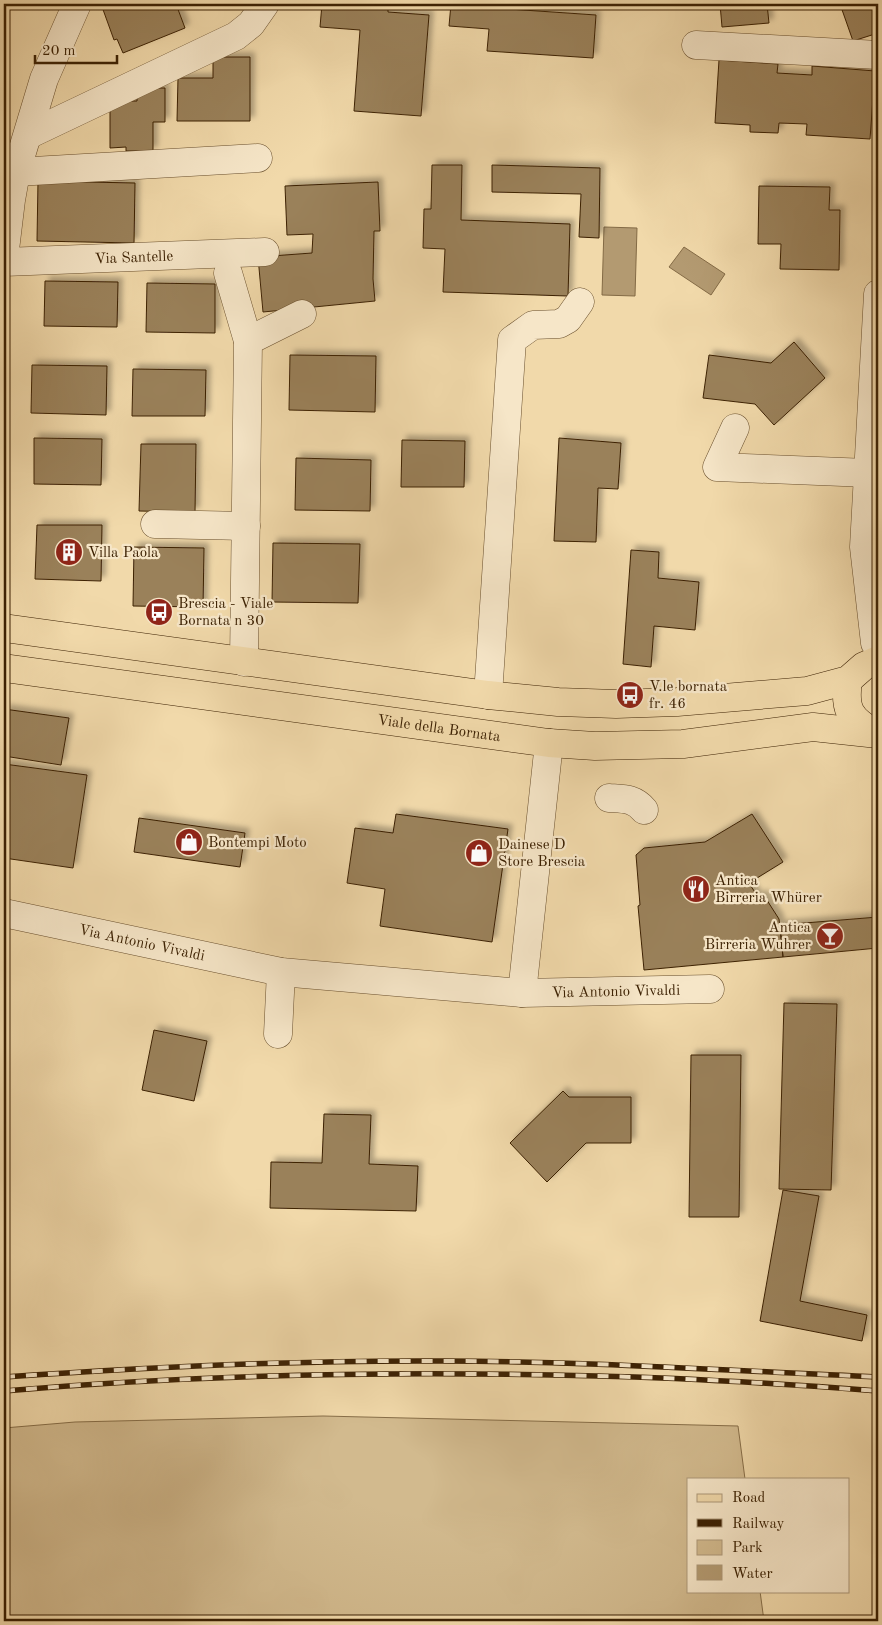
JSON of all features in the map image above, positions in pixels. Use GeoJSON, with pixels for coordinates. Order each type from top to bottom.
{"type":"FeatureCollection","features":[{"type":"Feature","properties":{"kind":"main road"},"geometry":{"type":"LineString","coordinates":[[4,628],[488,694],[558,702],[616,704],[677,702],[807,691],[870,649]]}},
{"type":"Feature","properties":{"kind":"main road","name":"Viale della Bornata"},"geometry":{"type":"LineString","coordinates":[[870,649],[846,696],[850,713],[862,726],[876,733]]}},
{"type":"Feature","properties":{"kind":"main road","name":"Viale della Bornata"},"geometry":{"type":"LineString","coordinates":[[4,668],[549,743],[595,746],[683,744],[813,727],[876,733]]}},
{"type":"Feature","properties":{"kind":"street","name":"Via Santelle"},"geometry":{"type":"LineString","coordinates":[[77,4],[44,79],[16,172],[4,260],[264,252]]}},
{"type":"Feature","properties":{"kind":"street"},"geometry":{"type":"LineString","coordinates":[[28,135],[236,36],[251,24],[265,4]]}},
{"type":"Feature","properties":{"kind":"street"},"geometry":{"type":"LineString","coordinates":[[696,45],[878,56]]}},
{"type":"Feature","properties":{"kind":"street"},"geometry":{"type":"LineString","coordinates":[[16,172],[258,158]]}},
{"type":"Feature","properties":{"kind":"street"},"geometry":{"type":"LineString","coordinates":[[228,273],[248,341],[244,662]]}},
{"type":"Feature","properties":{"kind":"street"},"geometry":{"type":"LineString","coordinates":[[870,649],[864,547],[877,355],[878,294]]}},
{"type":"Feature","properties":{"kind":"street"},"geometry":{"type":"LineString","coordinates":[[488,694],[512,340],[533,325],[559,324],[568,318],[580,302]]}},
{"type":"Feature","properties":{"kind":"street"},"geometry":{"type":"LineString","coordinates":[[248,341],[302,314]]}},
{"type":"Feature","properties":{"kind":"street"},"geometry":{"type":"LineString","coordinates":[[735,428],[717,467],[868,473]]}},
{"type":"Feature","properties":{"kind":"street"},"geometry":{"type":"LineString","coordinates":[[155,524],[246,526]]}},
{"type":"Feature","properties":{"kind":"street"},"geometry":{"type":"LineString","coordinates":[[522,993],[549,743]]}},
{"type":"Feature","properties":{"kind":"street"},"geometry":{"type":"LineString","coordinates":[[609,798],[631,800],[639,804],[644,810]]}},
{"type":"Feature","properties":{"kind":"street","name":"Via Antonio Vivaldi"},"geometry":{"type":"LineString","coordinates":[[4,914],[281,972],[522,993],[710,989]]}},
{"type":"Feature","properties":{"kind":"street"},"geometry":{"type":"LineString","coordinates":[[278,1034],[281,972]]}},
{"type":"Feature","properties":{"kind":"green space"},"geometry":{"type":"Polygon","coordinates":[[[323,1416],[738,1426],[745,1478],[687,1478],[687,1592],[760,1592],[764,1621],[4,1621],[4,1428],[75,1422],[323,1416]]]}},
{"type":"Feature","properties":{"kind":"water"},"geometry":{"type":"Polygon","coordinates":[[[604,227],[637,228],[635,296],[602,295],[604,227]]]}},
{"type":"Feature","properties":{"kind":"water"},"geometry":{"type":"Polygon","coordinates":[[[684,247],[725,274],[711,295],[669,267],[684,247]]]}},
{"type":"Feature","properties":{"kind":"building"},"geometry":{"type":"Polygon","coordinates":[[[101,4],[176,4],[185,28],[123,53],[117,39],[114,40],[101,4]]]}},
{"type":"Feature","properties":{"kind":"building"},"geometry":{"type":"Polygon","coordinates":[[[322,4],[388,4],[388,12],[429,15],[421,116],[354,111],[360,30],[320,27],[322,4]]]}},
{"type":"Feature","properties":{"kind":"building"},"geometry":{"type":"Polygon","coordinates":[[[451,4],[494,4],[494,8],[596,15],[593,58],[487,51],[489,29],[449,26],[451,4]]]}},
{"type":"Feature","properties":{"kind":"building"},"geometry":{"type":"Polygon","coordinates":[[[720,4],[767,4],[769,23],[722,27],[720,4]]]}},
{"type":"Feature","properties":{"kind":"building"},"geometry":{"type":"Polygon","coordinates":[[[840,4],[878,4],[878,33],[853,41],[840,4]]]}},
{"type":"Feature","properties":{"kind":"building"},"geometry":{"type":"Polygon","coordinates":[[[213,57],[250,57],[250,121],[177,121],[178,78],[213,78],[213,57]]]}},
{"type":"Feature","properties":{"kind":"building"},"geometry":{"type":"Polygon","coordinates":[[[719,60],[778,64],[777,73],[812,75],[812,66],[875,71],[870,139],[806,135],[807,124],[779,123],[778,133],[750,132],[750,125],[715,123],[719,60]]]}},
{"type":"Feature","properties":{"kind":"building"},"geometry":{"type":"Polygon","coordinates":[[[137,88],[165,88],[165,122],[153,122],[153,151],[126,151],[126,147],[110,148],[110,101],[137,101],[137,88]]]}},
{"type":"Feature","properties":{"kind":"building"},"geometry":{"type":"Polygon","coordinates":[[[432,165],[462,165],[461,220],[570,224],[568,296],[443,292],[445,249],[423,248],[424,209],[431,209],[432,165]]]}},
{"type":"Feature","properties":{"kind":"building"},"geometry":{"type":"Polygon","coordinates":[[[492,165],[600,168],[599,238],[579,237],[581,194],[492,192],[492,165]]]}},
{"type":"Feature","properties":{"kind":"building"},"geometry":{"type":"Polygon","coordinates":[[[38,181],[135,183],[134,243],[37,241],[38,181]]]}},
{"type":"Feature","properties":{"kind":"building"},"geometry":{"type":"Polygon","coordinates":[[[378,182],[380,231],[374,231],[373,279],[375,301],[263,312],[258,257],[312,253],[313,234],[287,235],[285,186],[378,182]]]}},
{"type":"Feature","properties":{"kind":"building"},"geometry":{"type":"Polygon","coordinates":[[[759,186],[830,187],[829,210],[840,210],[839,270],[780,269],[781,244],[758,244],[759,186]]]}},
{"type":"Feature","properties":{"kind":"building"},"geometry":{"type":"Polygon","coordinates":[[[45,281],[118,282],[117,327],[44,326],[45,281]]]}},
{"type":"Feature","properties":{"kind":"building"},"geometry":{"type":"Polygon","coordinates":[[[147,283],[215,284],[215,333],[146,332],[147,283]]]}},
{"type":"Feature","properties":{"kind":"building"},"geometry":{"type":"Polygon","coordinates":[[[794,342],[825,378],[774,425],[755,404],[703,398],[709,355],[771,363],[794,342]]]}},
{"type":"Feature","properties":{"kind":"building"},"geometry":{"type":"Polygon","coordinates":[[[290,355],[376,356],[375,412],[289,410],[290,355]]]}},
{"type":"Feature","properties":{"kind":"building"},"geometry":{"type":"Polygon","coordinates":[[[32,365],[107,366],[106,415],[31,413],[32,365]]]}},
{"type":"Feature","properties":{"kind":"building"},"geometry":{"type":"Polygon","coordinates":[[[133,369],[206,370],[205,416],[132,416],[133,369]]]}},
{"type":"Feature","properties":{"kind":"building"},"geometry":{"type":"Polygon","coordinates":[[[34,438],[102,439],[101,485],[34,484],[34,438]]]}},
{"type":"Feature","properties":{"kind":"building"},"geometry":{"type":"Polygon","coordinates":[[[559,438],[621,443],[618,489],[598,488],[596,542],[554,541],[559,438]]]}},
{"type":"Feature","properties":{"kind":"building"},"geometry":{"type":"Polygon","coordinates":[[[402,440],[465,441],[464,487],[401,487],[402,440]]]}},
{"type":"Feature","properties":{"kind":"building"},"geometry":{"type":"Polygon","coordinates":[[[141,444],[196,444],[195,512],[139,511],[141,444]]]}},
{"type":"Feature","properties":{"kind":"building"},"geometry":{"type":"Polygon","coordinates":[[[296,458],[371,460],[370,511],[295,510],[296,458]]]}},
{"type":"Feature","properties":{"kind":"building","name":"Villa Paola"},"geometry":{"type":"Polygon","coordinates":[[[37,525],[102,525],[101,581],[35,579],[37,525]]]}},
{"type":"Feature","properties":{"kind":"building"},"geometry":{"type":"Polygon","coordinates":[[[273,543],[360,544],[358,603],[272,602],[273,543]]]}},
{"type":"Feature","properties":{"kind":"building"},"geometry":{"type":"Polygon","coordinates":[[[134,547],[204,548],[203,607],[133,606],[134,547]]]}},
{"type":"Feature","properties":{"kind":"building"},"geometry":{"type":"Polygon","coordinates":[[[631,550],[659,552],[658,578],[699,582],[695,630],[654,626],[651,667],[623,664],[631,550]]]}},
{"type":"Feature","properties":{"kind":"building"},"geometry":{"type":"Polygon","coordinates":[[[4,709],[69,718],[61,765],[4,756],[4,709]]]}},
{"type":"Feature","properties":{"kind":"building"},"geometry":{"type":"Polygon","coordinates":[[[4,764],[87,775],[73,868],[4,858],[4,764]]]}},
{"type":"Feature","properties":{"kind":"building"},"geometry":{"type":"Polygon","coordinates":[[[396,814],[508,829],[492,942],[380,926],[385,889],[347,883],[355,828],[393,833],[396,814]]]}},
{"type":"Feature","properties":{"kind":"building","name":"Antica Birreria Whürer"},"geometry":{"type":"Polygon","coordinates":[[[752,814],[783,862],[749,883],[758,897],[763,894],[779,919],[783,957],[644,970],[638,906],[640,905],[636,855],[644,848],[705,842],[752,814]]]}},
{"type":"Feature","properties":{"kind":"building","name":"Bontempi Moto"},"geometry":{"type":"Polygon","coordinates":[[[139,818],[245,833],[240,867],[134,852],[139,818]]]}},
{"type":"Feature","properties":{"kind":"building","name":"Antica Birreria Wuhrer"},"geometry":{"type":"Polygon","coordinates":[[[878,917],[878,948],[783,957],[780,925],[878,917]]]}},
{"type":"Feature","properties":{"kind":"building"},"geometry":{"type":"Polygon","coordinates":[[[784,1003],[837,1004],[831,1190],[779,1189],[784,1003]]]}},
{"type":"Feature","properties":{"kind":"building"},"geometry":{"type":"Polygon","coordinates":[[[154,1030],[207,1041],[194,1101],[142,1090],[154,1030]]]}},
{"type":"Feature","properties":{"kind":"building"},"geometry":{"type":"Polygon","coordinates":[[[691,1055],[741,1055],[739,1217],[689,1217],[691,1055]]]}},
{"type":"Feature","properties":{"kind":"building"},"geometry":{"type":"Polygon","coordinates":[[[563,1091],[569,1097],[631,1097],[631,1143],[586,1143],[547,1182],[510,1143],[563,1091]]]}},
{"type":"Feature","properties":{"kind":"building"},"geometry":{"type":"Polygon","coordinates":[[[324,1114],[371,1115],[369,1164],[418,1166],[416,1211],[270,1208],[271,1162],[322,1163],[324,1114]]]}},
{"type":"Feature","properties":{"kind":"building"},"geometry":{"type":"Polygon","coordinates":[[[878,1186],[878,1340],[874,1340],[878,1186]]]}},
{"type":"Feature","properties":{"kind":"building"},"geometry":{"type":"Polygon","coordinates":[[[783,1190],[819,1196],[800,1301],[867,1315],[862,1341],[760,1321],[783,1190]]]}},
{"type":"Feature","properties":{"kind":"railway"},"geometry":{"type":"LineString","coordinates":[[4,1377],[224,1365],[388,1361],[497,1361],[878,1377]]}},
{"type":"Feature","properties":{"kind":"railway"},"geometry":{"type":"LineString","coordinates":[[4,1391],[226,1377],[374,1374],[667,1378],[878,1391]]}},
{"type":"Feature","properties":{"kind":"place","name":"Villa Paola"},"geometry":{"type":"Point","coordinates":[69,552]}},
{"type":"Feature","properties":{"kind":"place","name":"Brescia - Viale Bornata n 30"},"geometry":{"type":"Point","coordinates":[159,612]}},
{"type":"Feature","properties":{"kind":"place","name":"V.le bornata fr. 46"},"geometry":{"type":"Point","coordinates":[630,695]}},
{"type":"Feature","properties":{"kind":"place","name":"Bontempi Moto"},"geometry":{"type":"Point","coordinates":[189,842]}},
{"type":"Feature","properties":{"kind":"place","name":"Dainese D Store Brescia"},"geometry":{"type":"Point","coordinates":[479,853]}},
{"type":"Feature","properties":{"kind":"place","name":"Antica Birreria Whürer"},"geometry":{"type":"Point","coordinates":[696,889]}},
{"type":"Feature","properties":{"kind":"place","name":"Antica Birreria Wuhrer"},"geometry":{"type":"Point","coordinates":[830,936]}}]}
